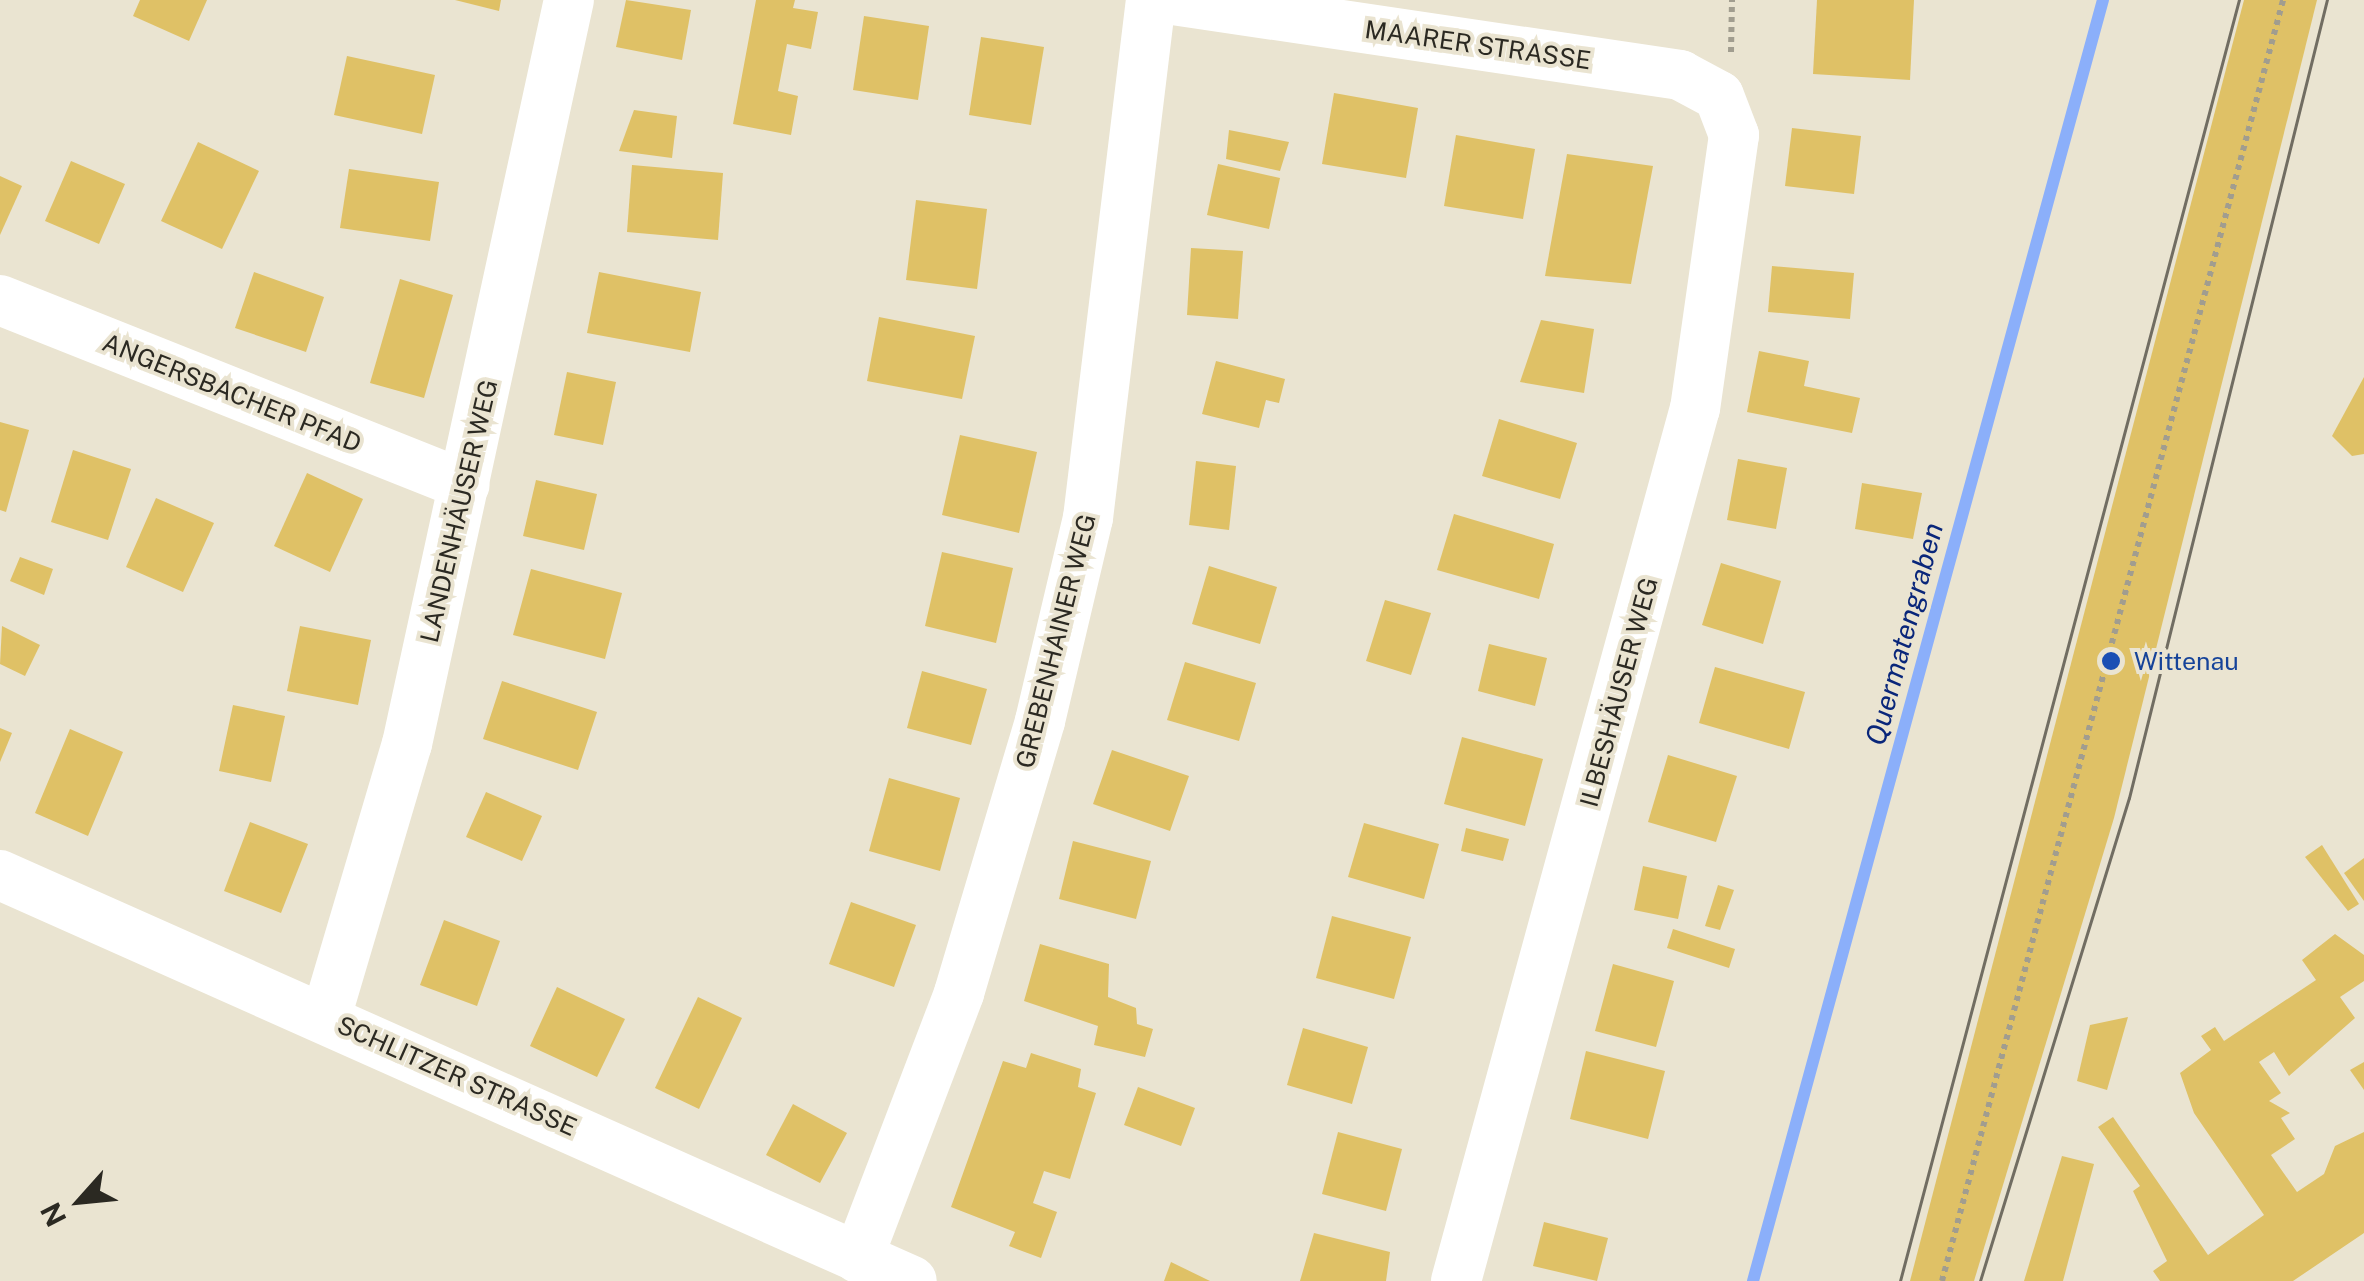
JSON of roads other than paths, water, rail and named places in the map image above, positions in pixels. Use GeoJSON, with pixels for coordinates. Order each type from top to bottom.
{"type":"FeatureCollection","features":[{"type":"Feature","properties":{"kind":"street","name":"LANDENHÄUSER WEG"},"geometry":{"type":"LineString","coordinates":[[326,1017],[407,744],[570,0]]}},
{"type":"Feature","properties":{"kind":"street","name":"GREBENHAINER WEG"},"geometry":{"type":"LineString","coordinates":[[858,1258],[959,994],[1079,555],[1151,0]]}},
{"type":"Feature","properties":{"kind":"street","name":"MAARER STRASSE"},"geometry":{"type":"LineString","coordinates":[[1173,0],[1680,76],[1719,96]]}},
{"type":"Feature","properties":{"kind":"street","name":"ILBESHÄUSER WEG"},"geometry":{"type":"LineString","coordinates":[[1456,1281],[1695,408],[1734,134],[1719,96]]}},
{"type":"Feature","properties":{"kind":"street","name":"ANGERSBACHER PFAD"},"geometry":{"type":"LineString","coordinates":[[0,300],[465,486]]}},
{"type":"Feature","properties":{"kind":"street","name":"SCHLITZER STRASSE"},"geometry":{"type":"LineString","coordinates":[[0,875],[912,1281]]}},
{"type":"Feature","properties":{"kind":"waterway","name":"Quermatengraben"},"geometry":{"type":"LineString","coordinates":[[1753,1281],[2103,0]]}},
{"type":"Feature","properties":{"kind":"tram line"},"geometry":{"type":"LineString","coordinates":[[1900,1281],[2239,0]]}},
{"type":"Feature","properties":{"kind":"tram line"},"geometry":{"type":"LineString","coordinates":[[1980,1281],[2129,798],[2327,0]]}},
{"type":"Feature","properties":{"kind":"place","name":"Wittenau"},"geometry":{"type":"Point","coordinates":[2111,661]}}]}
